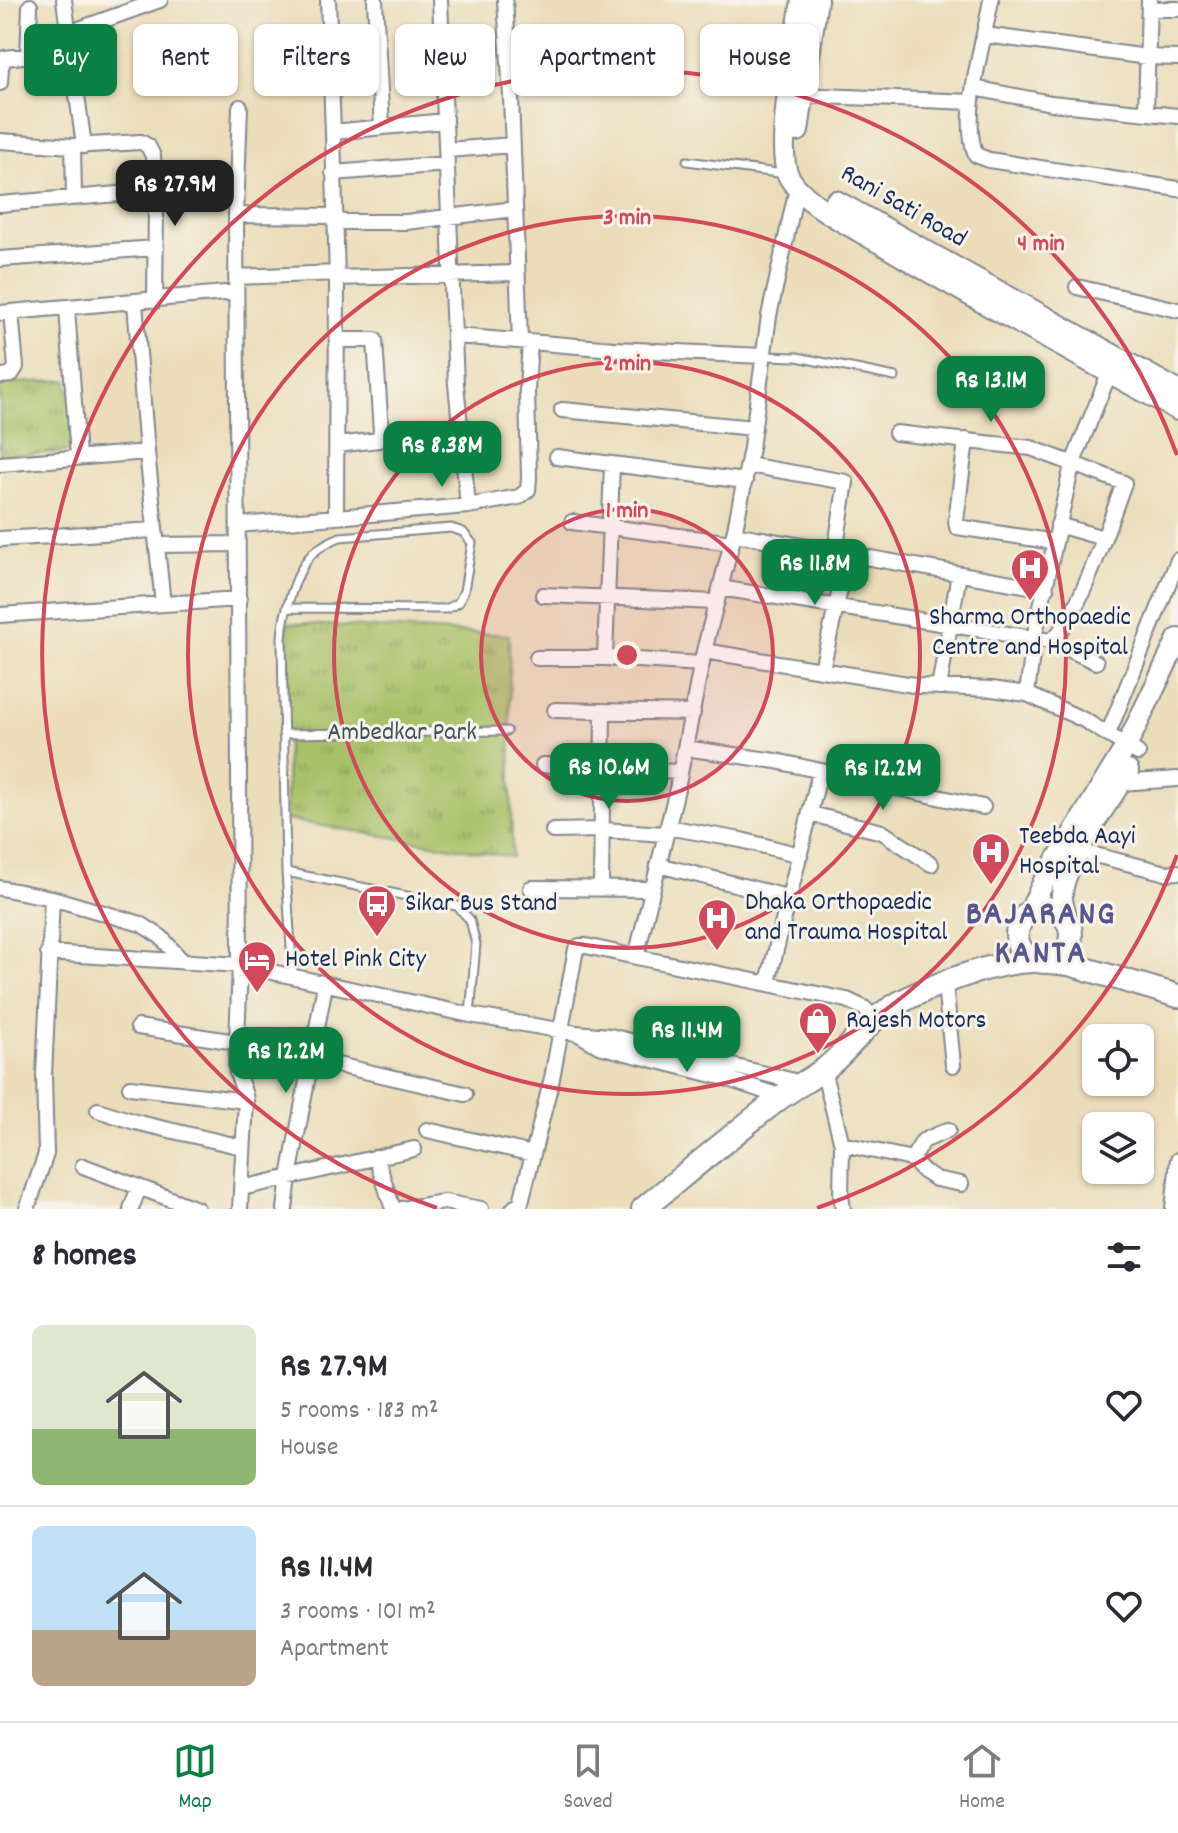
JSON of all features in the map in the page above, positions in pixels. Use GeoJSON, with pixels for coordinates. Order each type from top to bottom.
{"type":"FeatureCollection","features":[{"type":"Feature","properties":{"kind":"main road"},"geometry":{"type":"LineString","coordinates":[[988,967],[1004,956],[1021,922],[1029,913],[1040,908],[1052,909],[1062,915],[1091,958],[1178,981]]}},
{"type":"Feature","properties":{"kind":"main road"},"geometry":{"type":"LineString","coordinates":[[1017,934],[1019,946],[1026,956],[1043,962],[1060,957],[1068,948],[1070,931]]}},
{"type":"Feature","properties":{"kind":"main road"},"geometry":{"type":"LineString","coordinates":[[643,1209],[782,1097],[841,1056],[875,1019],[945,984],[1007,962],[1043,962],[1069,964],[1178,996]]}},
{"type":"Feature","properties":{"kind":"street"},"geometry":{"type":"LineString","coordinates":[[64,0],[67,24]]}},
{"type":"Feature","properties":{"kind":"street"},"geometry":{"type":"LineString","coordinates":[[93,24],[160,0]]}},
{"type":"Feature","properties":{"kind":"street"},"geometry":{"type":"LineString","coordinates":[[328,0],[337,275],[336,516]]}},
{"type":"Feature","properties":{"kind":"street"},"geometry":{"type":"LineString","coordinates":[[375,0],[382,127]]}},
{"type":"Feature","properties":{"kind":"street"},"geometry":{"type":"LineString","coordinates":[[440,0],[457,396],[468,506]]}},
{"type":"Feature","properties":{"kind":"street"},"geometry":{"type":"LineString","coordinates":[[238,525],[468,506],[519,497],[528,490],[525,342],[517,273],[505,0]]}},
{"type":"Feature","properties":{"kind":"street"},"geometry":{"type":"LineString","coordinates":[[800,24],[802,0]]}},
{"type":"Feature","properties":{"kind":"street","name":"Rani Sati Road"},"geometry":{"type":"LineString","coordinates":[[812,24],[817,0]]}},
{"type":"Feature","properties":{"kind":"street"},"geometry":{"type":"LineString","coordinates":[[991,0],[973,95],[971,143],[976,155],[989,160],[1178,189]]}},
{"type":"Feature","properties":{"kind":"street"},"geometry":{"type":"LineString","coordinates":[[1146,113],[1149,5],[1178,9]]}},
{"type":"Feature","properties":{"kind":"street"},"geometry":{"type":"LineString","coordinates":[[29,24],[30,6]]}},
{"type":"Feature","properties":{"kind":"street"},"geometry":{"type":"LineString","coordinates":[[985,35],[1149,57],[1178,58]]}},
{"type":"Feature","properties":{"kind":"street"},"geometry":{"type":"LineString","coordinates":[[0,83],[5,58],[24,56]]}},
{"type":"Feature","properties":{"kind":"street"},"geometry":{"type":"LineString","coordinates":[[819,94],[973,95],[1178,116]]}},
{"type":"Feature","properties":{"kind":"street"},"geometry":{"type":"LineString","coordinates":[[74,96],[79,146],[74,197]]}},
{"type":"Feature","properties":{"kind":"street"},"geometry":{"type":"LineString","coordinates":[[636,957],[748,465],[762,356],[792,181],[783,157],[796,96]]}},
{"type":"Feature","properties":{"kind":"street","name":"Rani Sati Road"},"geometry":{"type":"LineString","coordinates":[[796,96],[796,155],[799,169],[831,206]]}},
{"type":"Feature","properties":{"kind":"street"},"geometry":{"type":"LineString","coordinates":[[240,107],[236,215],[240,965],[236,1073],[244,1085],[246,1101],[240,1209]]}},
{"type":"Feature","properties":{"kind":"street"},"geometry":{"type":"LineString","coordinates":[[333,132],[445,121]]}},
{"type":"Feature","properties":{"kind":"street"},"geometry":{"type":"LineString","coordinates":[[0,141],[79,146],[141,142],[148,146],[153,156],[155,301]]}},
{"type":"Feature","properties":{"kind":"street"},"geometry":{"type":"LineString","coordinates":[[333,173],[513,145]]}},
{"type":"Feature","properties":{"kind":"street"},"geometry":{"type":"LineString","coordinates":[[792,181],[967,296],[1178,391]]}},
{"type":"Feature","properties":{"kind":"street"},"geometry":{"type":"LineString","coordinates":[[0,204],[154,191]]}},
{"type":"Feature","properties":{"kind":"street"},"geometry":{"type":"LineString","coordinates":[[236,215],[406,222],[515,209]]}},
{"type":"Feature","properties":{"kind":"street"},"geometry":{"type":"LineString","coordinates":[[0,259],[156,248]]}},
{"type":"Feature","properties":{"kind":"street"},"geometry":{"type":"LineString","coordinates":[[0,376],[11,375],[16,367],[6,313],[155,301],[236,284],[337,275],[517,273]]}},
{"type":"Feature","properties":{"kind":"street"},"geometry":{"type":"LineString","coordinates":[[1077,287],[1178,310]]}},
{"type":"Feature","properties":{"kind":"street"},"geometry":{"type":"LineString","coordinates":[[135,303],[163,604]]}},
{"type":"Feature","properties":{"kind":"street"},"geometry":{"type":"LineString","coordinates":[[67,309],[78,456]]}},
{"type":"Feature","properties":{"kind":"street"},"geometry":{"type":"LineString","coordinates":[[456,336],[762,356]]}},
{"type":"Feature","properties":{"kind":"street"},"geometry":{"type":"LineString","coordinates":[[337,340],[375,340],[381,432],[379,440],[373,442],[337,445]]}},
{"type":"Feature","properties":{"kind":"street"},"geometry":{"type":"LineString","coordinates":[[1113,364],[1178,410]]}},
{"type":"Feature","properties":{"kind":"street"},"geometry":{"type":"LineString","coordinates":[[1027,694],[1034,638],[1072,465],[1097,397],[1113,364]]}},
{"type":"Feature","properties":{"kind":"street"},"geometry":{"type":"LineString","coordinates":[[562,410],[754,428]]}},
{"type":"Feature","properties":{"kind":"street"},"geometry":{"type":"LineString","coordinates":[[896,433],[1045,451],[1072,465],[1124,483],[1076,604],[1062,633],[1051,641]]}},
{"type":"Feature","properties":{"kind":"street"},"geometry":{"type":"LineString","coordinates":[[966,440],[957,527],[1055,542]]}},
{"type":"Feature","properties":{"kind":"street"},"geometry":{"type":"LineString","coordinates":[[0,464],[147,452]]}},
{"type":"Feature","properties":{"kind":"street"},"geometry":{"type":"LineString","coordinates":[[557,457],[745,481]]}},
{"type":"Feature","properties":{"kind":"street"},"geometry":{"type":"LineString","coordinates":[[605,658],[612,464]]}},
{"type":"Feature","properties":{"kind":"street"},"geometry":{"type":"LineString","coordinates":[[748,465],[846,482],[834,608],[822,669]]}},
{"type":"Feature","properties":{"kind":"street"},"geometry":{"type":"LineString","coordinates":[[572,522],[733,538],[841,553],[1046,589]]}},
{"type":"Feature","properties":{"kind":"street"},"geometry":{"type":"LineString","coordinates":[[1058,525],[1103,538]]}},
{"type":"Feature","properties":{"kind":"street"},"geometry":{"type":"LineString","coordinates":[[0,539],[156,538],[238,544]]}},
{"type":"Feature","properties":{"kind":"street"},"geometry":{"type":"LineString","coordinates":[[1108,734],[1178,560]]}},
{"type":"Feature","properties":{"kind":"street"},"geometry":{"type":"LineString","coordinates":[[939,687],[959,574]]}},
{"type":"Feature","properties":{"kind":"street"},"geometry":{"type":"LineString","coordinates":[[543,595],[718,595],[834,608],[1051,641],[1096,662]]}},
{"type":"Feature","properties":{"kind":"street"},"geometry":{"type":"LineString","coordinates":[[0,615],[239,599]]}},
{"type":"Feature","properties":{"kind":"street"},"geometry":{"type":"LineString","coordinates":[[1070,931],[1062,894],[1068,871],[1120,783],[1178,639]]}},
{"type":"Feature","properties":{"kind":"street"},"geometry":{"type":"LineString","coordinates":[[537,658],[703,657],[822,669],[939,687],[1027,694],[1084,720],[1133,749]]}},
{"type":"Feature","properties":{"kind":"street"},"geometry":{"type":"LineString","coordinates":[[1029,913],[1050,871],[1133,749],[1178,671]]}},
{"type":"Feature","properties":{"kind":"street"},"geometry":{"type":"LineString","coordinates":[[555,710],[693,713]]}},
{"type":"Feature","properties":{"kind":"street"},"geometry":{"type":"LineString","coordinates":[[601,889],[603,711]]}},
{"type":"Feature","properties":{"kind":"street"},"geometry":{"type":"LineString","coordinates":[[685,748],[776,761],[983,807]]}},
{"type":"Feature","properties":{"kind":"street"},"geometry":{"type":"LineString","coordinates":[[543,765],[679,772]]}},
{"type":"Feature","properties":{"kind":"street"},"geometry":{"type":"LineString","coordinates":[[768,982],[820,772]]}},
{"type":"Feature","properties":{"kind":"street"},"geometry":{"type":"LineString","coordinates":[[1120,783],[1178,779]]}},
{"type":"Feature","properties":{"kind":"street"},"geometry":{"type":"LineString","coordinates":[[811,814],[882,832],[931,864]]}},
{"type":"Feature","properties":{"kind":"street"},"geometry":{"type":"LineString","coordinates":[[553,831],[666,830],[741,840],[800,855]]}},
{"type":"Feature","properties":{"kind":"street"},"geometry":{"type":"LineString","coordinates":[[1079,851],[1166,873],[1178,872]]}},
{"type":"Feature","properties":{"kind":"street"},"geometry":{"type":"LineString","coordinates":[[658,865],[791,898]]}},
{"type":"Feature","properties":{"kind":"street"},"geometry":{"type":"LineString","coordinates":[[0,888],[52,898],[141,924],[161,937],[183,962]]}},
{"type":"Feature","properties":{"kind":"street"},"geometry":{"type":"LineString","coordinates":[[531,888],[652,889]]}},
{"type":"Feature","properties":{"kind":"street"},"geometry":{"type":"LineString","coordinates":[[27,1209],[46,1154],[44,1076],[52,898]]}},
{"type":"Feature","properties":{"kind":"street"},"geometry":{"type":"LineString","coordinates":[[521,1207],[579,946],[847,1000],[864,1008],[875,1019]]}},
{"type":"Feature","properties":{"kind":"street"},"geometry":{"type":"LineString","coordinates":[[48,953],[240,965],[293,979],[470,1015],[610,1036],[802,1083]]}},
{"type":"Feature","properties":{"kind":"street"},"geometry":{"type":"LineString","coordinates":[[945,984],[953,1065]]}},
{"type":"Feature","properties":{"kind":"street"},"geometry":{"type":"LineString","coordinates":[[285,1209],[325,985]]}},
{"type":"Feature","properties":{"kind":"street"},"geometry":{"type":"LineString","coordinates":[[138,1027],[236,1042],[465,1094]]}},
{"type":"Feature","properties":{"kind":"street"},"geometry":{"type":"LineString","coordinates":[[576,1033],[599,1046],[725,1078],[782,1097]]}},
{"type":"Feature","properties":{"kind":"street"},"geometry":{"type":"LineString","coordinates":[[823,1070],[842,1144],[843,1209]]}},
{"type":"Feature","properties":{"kind":"street"},"geometry":{"type":"LineString","coordinates":[[130,1087],[246,1101]]}},
{"type":"Feature","properties":{"kind":"street"},"geometry":{"type":"LineString","coordinates":[[98,1110],[135,1122],[242,1147]]}},
{"type":"Feature","properties":{"kind":"street"},"geometry":{"type":"LineString","coordinates":[[427,1130],[533,1154]]}},
{"type":"Feature","properties":{"kind":"street"},"geometry":{"type":"LineString","coordinates":[[912,1159],[923,1141],[948,1130]]}},
{"type":"Feature","properties":{"kind":"street"},"geometry":{"type":"LineString","coordinates":[[842,1144],[912,1159],[936,1179],[961,1184]]}},
{"type":"Feature","properties":{"kind":"street"},"geometry":{"type":"LineString","coordinates":[[242,1188],[414,1149]]}},
{"type":"Feature","properties":{"kind":"street"},"geometry":{"type":"LineString","coordinates":[[376,1157],[393,1209]]}},
{"type":"Feature","properties":{"kind":"street"},"geometry":{"type":"LineString","coordinates":[[1173,1209],[1178,1160]]}},
{"type":"Feature","properties":{"kind":"street"},"geometry":{"type":"LineString","coordinates":[[83,1166],[191,1208]]}},
{"type":"Feature","properties":{"kind":"street"},"geometry":{"type":"LineString","coordinates":[[131,1209],[139,1187]]}},
{"type":"Feature","properties":{"kind":"street"},"geometry":{"type":"LineString","coordinates":[[402,1209],[444,1202],[481,1209]]}},
{"type":"Feature","properties":{"kind":"lane"},"geometry":{"type":"LineString","coordinates":[[687,161],[792,181]]}},
{"type":"Feature","properties":{"kind":"lane"},"geometry":{"type":"LineString","coordinates":[[762,356],[797,357],[895,377]]}},
{"type":"Feature","properties":{"kind":"lane"},"geometry":{"type":"LineString","coordinates":[[287,608],[446,609],[458,603],[464,591],[472,543],[463,532],[451,528],[340,537],[310,555],[300,573],[287,608],[282,628],[286,872],[293,979]]}},
{"type":"Feature","properties":{"kind":"lane"},"geometry":{"type":"LineString","coordinates":[[283,734],[507,731]]}},
{"type":"Feature","properties":{"kind":"lane"},"geometry":{"type":"LineString","coordinates":[[286,872],[457,906],[470,920],[476,944],[470,1015]]}},
{"type":"Feature","properties":{"kind":"green space"},"geometry":{"type":"Polygon","coordinates":[[[67,380],[78,451],[0,456],[0,384],[67,380]]]}},
{"type":"Feature","properties":{"kind":"green space","name":"Ambedkar Park"},"geometry":{"type":"Polygon","coordinates":[[[288,623],[509,635],[512,857],[286,820],[288,623]]]}},
{"type":"Feature","properties":{"kind":"place","name":"Sharma Orthopaedic Centre and Hospital"},"geometry":{"type":"Point","coordinates":[1030,602]}},
{"type":"Feature","properties":{"kind":"place","name":"Teebda Aayi Hospital"},"geometry":{"type":"Point","coordinates":[991,886]}},
{"type":"Feature","properties":{"kind":"place","name":"Sikar Bus Stand"},"geometry":{"type":"Point","coordinates":[377,938]}},
{"type":"Feature","properties":{"kind":"place","name":"Dhaka Orthopaedic and Trauma Hospital"},"geometry":{"type":"Point","coordinates":[717,952]}},
{"type":"Feature","properties":{"kind":"place","name":"Hotel Pink City"},"geometry":{"type":"Point","coordinates":[257,994]}},
{"type":"Feature","properties":{"kind":"place","name":"Rajesh Motors"},"geometry":{"type":"Point","coordinates":[818,1055]}},
{"type":"Feature","properties":{"kind":"district","name":"BAJARANG KANTA"},"geometry":{"type":"Point","coordinates":[1041,936]}}]}
